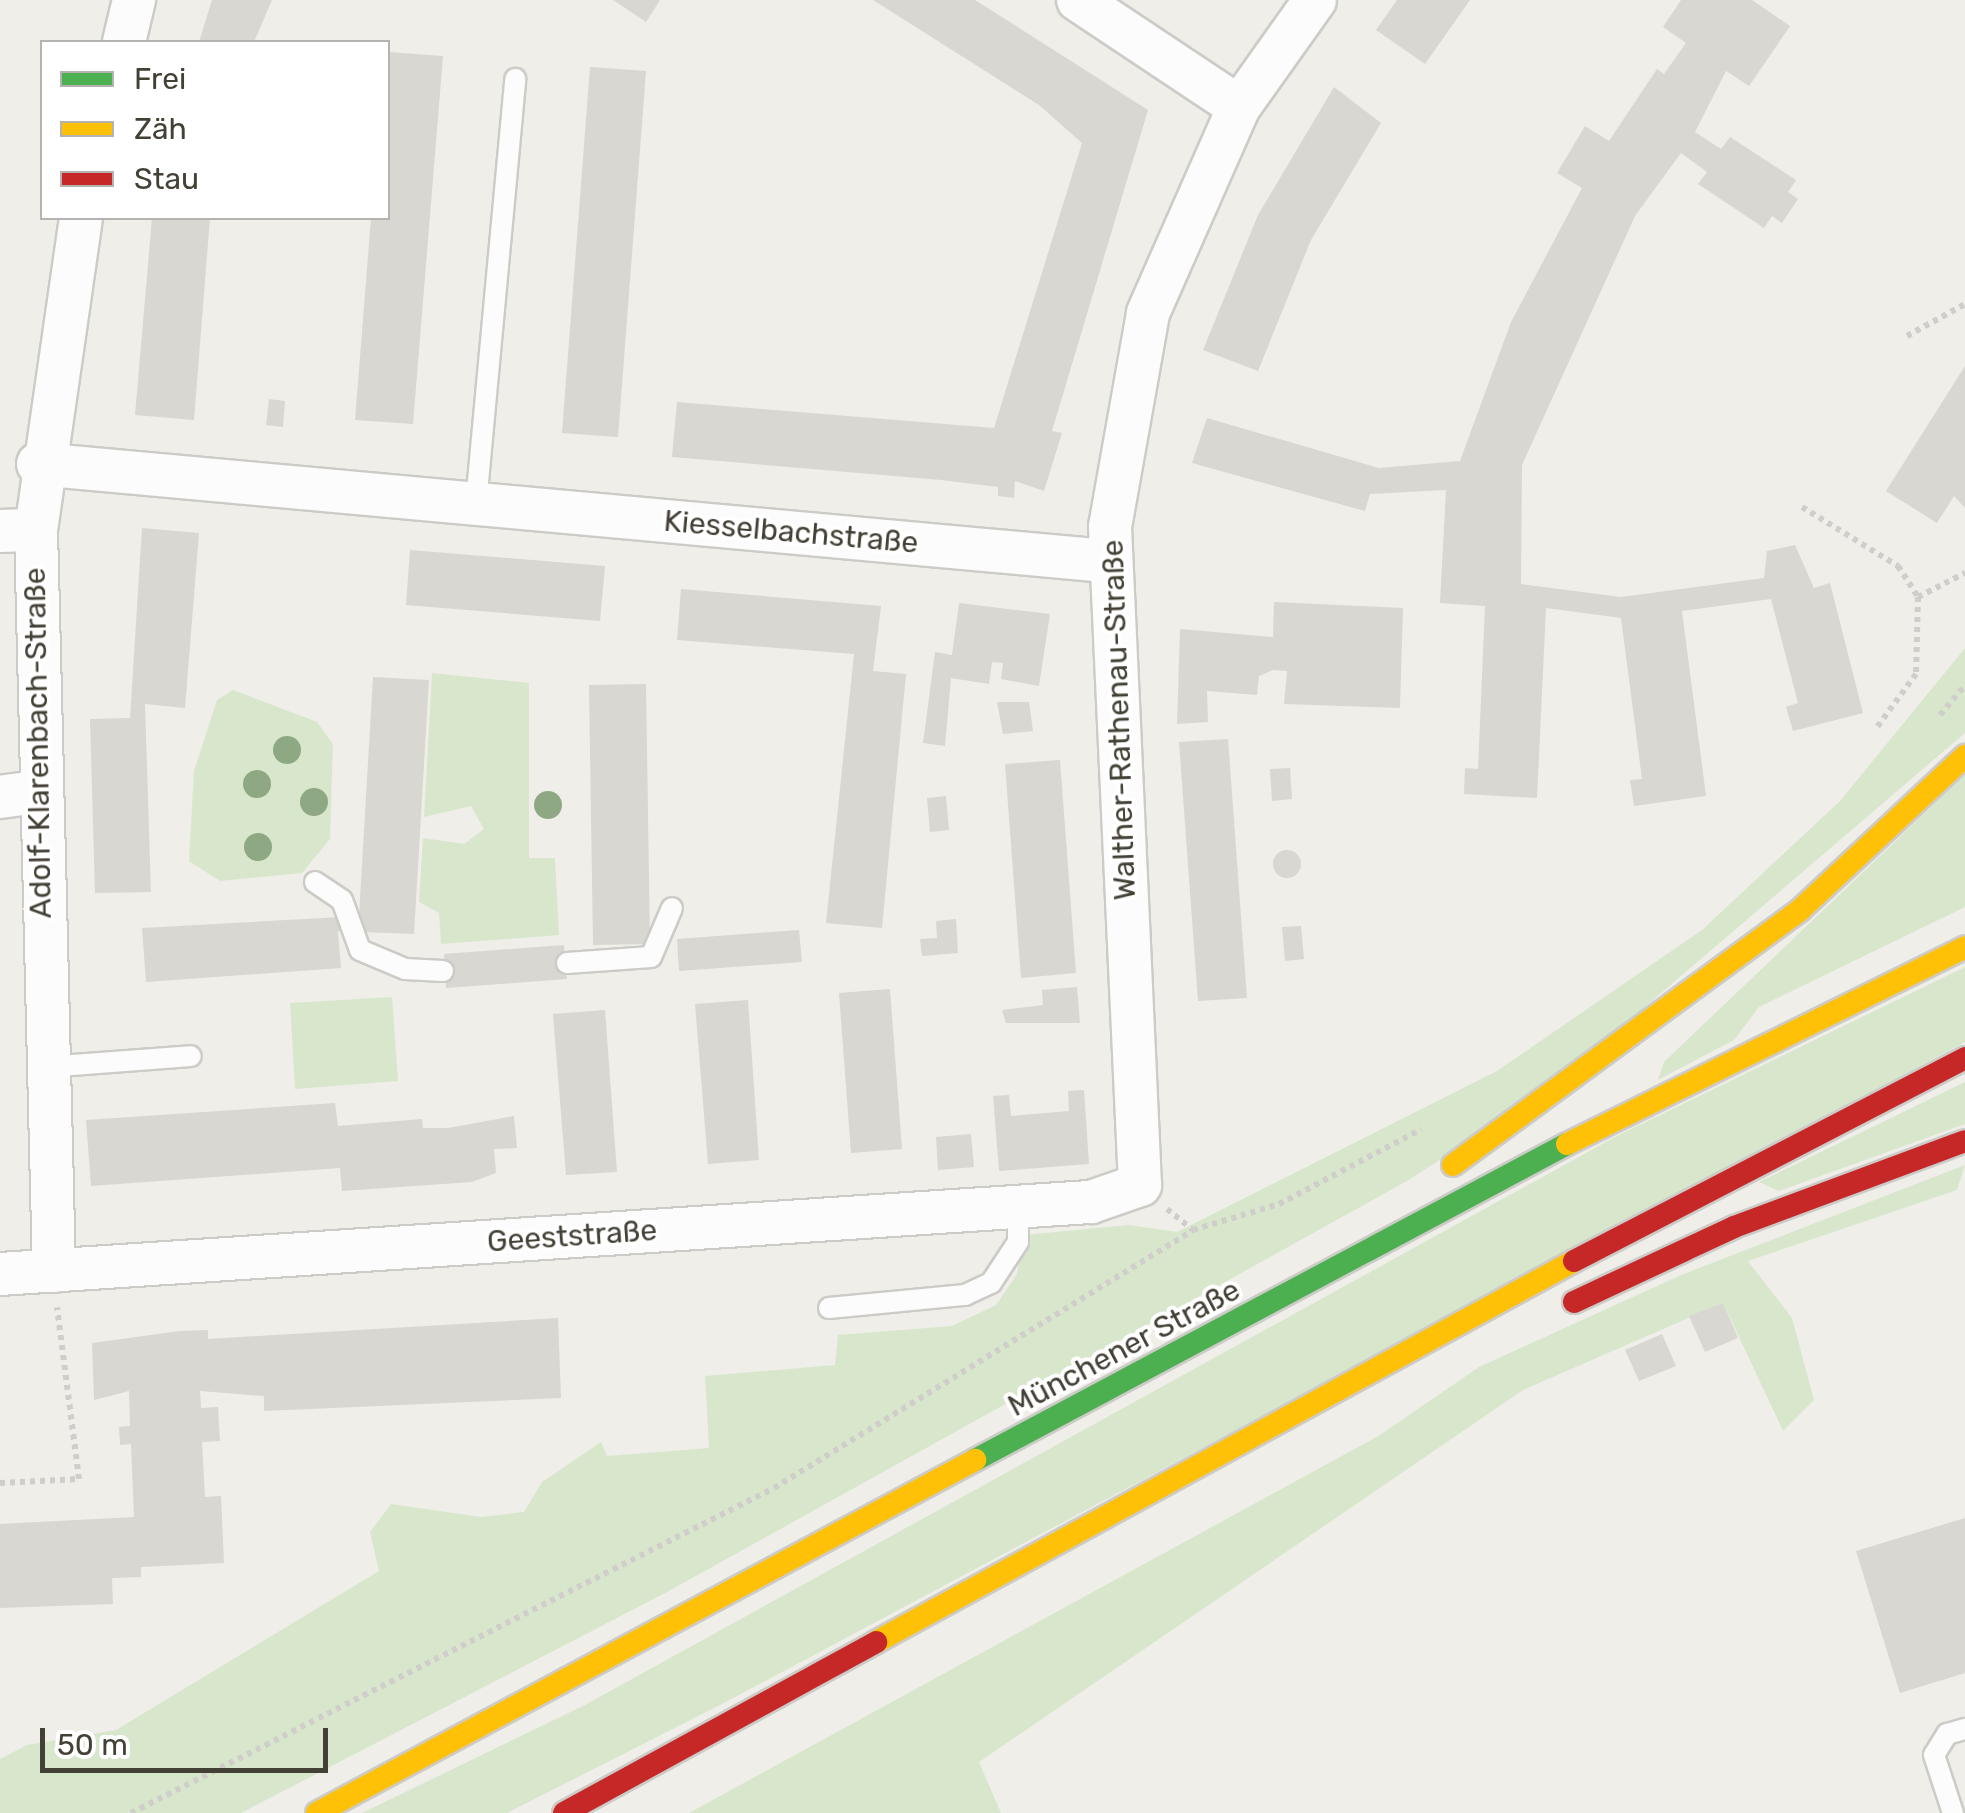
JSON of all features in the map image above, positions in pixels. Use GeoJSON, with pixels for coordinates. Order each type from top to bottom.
{"type":"FeatureCollection","features":[{"type":"Feature","properties":{"kind":"highway"},"geometry":{"type":"LineString","coordinates":[[1424,1182],[1682,1004],[1860,860],[1965,756]]}},
{"type":"Feature","properties":{"kind":"highway","name":"Münchener Straße"},"geometry":{"type":"LineString","coordinates":[[317,1813],[1519,1168],[1965,947]]}},
{"type":"Feature","properties":{"kind":"highway"},"geometry":{"type":"LineString","coordinates":[[564,1813],[1422,1347],[1965,1058]]}},
{"type":"Feature","properties":{"kind":"highway"},"geometry":{"type":"LineString","coordinates":[[1556,1310],[1734,1227],[1965,1141]]}},
{"type":"Feature","properties":{"kind":"highway"},"geometry":{"type":"LineString","coordinates":[[1422,1347],[1466,1352]]}},
{"type":"Feature","properties":{"kind":"highway"},"geometry":{"type":"LineString","coordinates":[[1033,1430],[1116,1351]]}},
{"type":"Feature","properties":{"kind":"street"},"geometry":{"type":"LineString","coordinates":[[124,40],[134,0]]}},
{"type":"Feature","properties":{"kind":"street"},"geometry":{"type":"LineString","coordinates":[[1078,0],[1238,107]]}},
{"type":"Feature","properties":{"kind":"street","name":"Walther-Rathenau-Straße"},"geometry":{"type":"LineString","coordinates":[[1140,1185],[1146,1148],[1106,560],[1148,313],[1238,107],[1315,0]]}},
{"type":"Feature","properties":{"kind":"street","name":"Adolf-Klarenbach-Straße"},"geometry":{"type":"LineString","coordinates":[[54,1271],[46,1067],[18,795],[18,530],[38,464],[81,220]]}},
{"type":"Feature","properties":{"kind":"street","name":"Kiesselbachstraße"},"geometry":{"type":"LineString","coordinates":[[38,464],[1106,560]]}},
{"type":"Feature","properties":{"kind":"street","name":"Geeststraße"},"geometry":{"type":"LineString","coordinates":[[0,1274],[1090,1202],[1140,1185]]}},
{"type":"Feature","properties":{"kind":"lane"},"geometry":{"type":"LineString","coordinates":[[476,503],[515,80]]}},
{"type":"Feature","properties":{"kind":"lane"},"geometry":{"type":"LineString","coordinates":[[315,882],[338,894],[360,950],[404,969],[444,971]]}},
{"type":"Feature","properties":{"kind":"lane"},"geometry":{"type":"LineString","coordinates":[[567,962],[651,957],[672,908]]}},
{"type":"Feature","properties":{"kind":"lane"},"geometry":{"type":"LineString","coordinates":[[46,1067],[191,1056]]}},
{"type":"Feature","properties":{"kind":"lane"},"geometry":{"type":"LineString","coordinates":[[829,1308],[966,1295],[990,1283],[1018,1242],[1018,1206]]}},
{"type":"Feature","properties":{"kind":"lane"},"geometry":{"type":"LineString","coordinates":[[1952,1813],[1934,1756],[1946,1734],[1965,1728]]}},
{"type":"Feature","properties":{"kind":"path"},"geometry":{"type":"LineString","coordinates":[[1906,336],[1965,304]]}},
{"type":"Feature","properties":{"kind":"path"},"geometry":{"type":"LineString","coordinates":[[1802,507],[1898,566],[1918,597],[1916,674],[1876,728]]}},
{"type":"Feature","properties":{"kind":"path"},"geometry":{"type":"LineString","coordinates":[[1918,597],[1965,574]]}},
{"type":"Feature","properties":{"kind":"path"},"geometry":{"type":"LineString","coordinates":[[131,1813],[774,1488],[1193,1230]]}},
{"type":"Feature","properties":{"kind":"path"},"geometry":{"type":"LineString","coordinates":[[0,1483],[79,1479],[54,1271]]}},
{"type":"Feature","properties":{"kind":"green space"},"geometry":{"type":"Polygon","coordinates":[[[1965,648],[1965,733],[1543,1094],[1407,1181],[667,1592],[241,1813],[0,1813],[0,1759],[27,1745],[116,1730],[379,1571],[370,1532],[391,1504],[481,1517],[524,1512],[542,1482],[601,1442],[607,1456],[709,1448],[705,1376],[835,1365],[838,1335],[952,1326],[996,1305],[1017,1274],[1024,1235],[1129,1225],[1177,1232],[1497,1071],[1702,930],[1840,801],[1965,648]]]}},
{"type":"Feature","properties":{"kind":"green space"},"geometry":{"type":"Polygon","coordinates":[[[432,673],[529,683],[529,858],[555,858],[559,935],[441,944],[439,913],[419,902],[423,838],[464,844],[484,829],[471,806],[424,817],[432,673]]]}},
{"type":"Feature","properties":{"kind":"green space"},"geometry":{"type":"Polygon","coordinates":[[[233,690],[317,722],[333,744],[330,839],[302,873],[220,881],[189,861],[194,771],[217,700],[233,690]]]}},
{"type":"Feature","properties":{"kind":"green space"},"geometry":{"type":"Polygon","coordinates":[[[1965,775],[1965,907],[1759,1007],[1734,1040],[1658,1080],[1664,1062],[1965,775]]]}},
{"type":"Feature","properties":{"kind":"green space"},"geometry":{"type":"Polygon","coordinates":[[[1965,967],[1965,1042],[720,1705],[507,1813],[362,1813],[583,1706],[1615,1137],[1965,967]]]}},
{"type":"Feature","properties":{"kind":"green space"},"geometry":{"type":"Polygon","coordinates":[[[392,997],[398,1081],[295,1089],[290,1003],[392,997]]]}},
{"type":"Feature","properties":{"kind":"green space"},"geometry":{"type":"Polygon","coordinates":[[[1965,1082],[1965,1124],[1779,1191],[1759,1182],[1965,1082]]]}},
{"type":"Feature","properties":{"kind":"green space"},"geometry":{"type":"Polygon","coordinates":[[[1965,1165],[1957,1190],[1748,1261],[1792,1318],[1814,1400],[1783,1431],[1723,1303],[1523,1390],[979,1762],[1001,1813],[689,1813],[1380,1435],[1479,1367],[1681,1275],[1965,1165]]]}},
{"type":"Feature","properties":{"kind":"building"},"geometry":{"type":"Polygon","coordinates":[[[212,0],[272,0],[255,40],[200,40],[212,0]]]}},
{"type":"Feature","properties":{"kind":"building"},"geometry":{"type":"Polygon","coordinates":[[[613,0],[660,0],[646,22],[613,0]]]}},
{"type":"Feature","properties":{"kind":"building"},"geometry":{"type":"Polygon","coordinates":[[[873,0],[975,0],[1148,110],[1052,431],[1062,433],[1044,491],[1015,481],[1014,498],[998,496],[998,487],[941,480],[672,457],[677,402],[994,428],[1082,143],[1039,105],[873,0]]]}},
{"type":"Feature","properties":{"kind":"building"},"geometry":{"type":"Polygon","coordinates":[[[1397,0],[1470,0],[1425,64],[1376,30],[1397,0]]]}},
{"type":"Feature","properties":{"kind":"building"},"geometry":{"type":"Polygon","coordinates":[[[1681,0],[1752,0],[1790,26],[1749,86],[1726,71],[1695,132],[1721,149],[1730,137],[1796,180],[1788,192],[1798,199],[1782,223],[1772,216],[1764,228],[1698,184],[1707,172],[1681,153],[1635,216],[1522,465],[1521,584],[1621,597],[1764,578],[1767,551],[1795,545],[1814,588],[1830,583],[1863,713],[1793,731],[1786,707],[1798,703],[1771,599],[1682,611],[1706,796],[1634,806],[1630,780],[1642,779],[1621,618],[1546,608],[1537,798],[1464,794],[1465,768],[1478,769],[1485,606],[1440,603],[1446,490],[1370,494],[1365,511],[1192,463],[1207,418],[1379,468],[1460,461],[1511,322],[1582,188],[1557,173],[1585,126],[1609,141],[1657,69],[1664,74],[1686,43],[1663,27],[1681,0]]]}},
{"type":"Feature","properties":{"kind":"building"},"geometry":{"type":"Polygon","coordinates":[[[390,52],[443,56],[413,424],[355,420],[371,220],[390,220],[390,52]]]}},
{"type":"Feature","properties":{"kind":"building"},"geometry":{"type":"Polygon","coordinates":[[[590,67],[646,71],[618,437],[562,433],[590,67]]]}},
{"type":"Feature","properties":{"kind":"building"},"geometry":{"type":"Polygon","coordinates":[[[1334,87],[1381,123],[1311,240],[1258,371],[1203,350],[1258,215],[1334,87]]]}},
{"type":"Feature","properties":{"kind":"building"},"geometry":{"type":"Polygon","coordinates":[[[152,220],[210,220],[194,420],[135,415],[152,220]]]}},
{"type":"Feature","properties":{"kind":"building"},"geometry":{"type":"Polygon","coordinates":[[[1965,366],[1965,508],[1954,496],[1937,523],[1886,491],[1965,366]]]}},
{"type":"Feature","properties":{"kind":"building"},"geometry":{"type":"Polygon","coordinates":[[[269,399],[285,401],[283,427],[266,425],[269,399]]]}},
{"type":"Feature","properties":{"kind":"building"},"geometry":{"type":"Polygon","coordinates":[[[142,528],[199,533],[185,708],[145,704],[151,892],[95,893],[90,719],[130,718],[142,528]]]}},
{"type":"Feature","properties":{"kind":"building"},"geometry":{"type":"Polygon","coordinates":[[[410,550],[605,566],[600,621],[406,605],[410,550]]]}},
{"type":"Feature","properties":{"kind":"building"},"geometry":{"type":"Polygon","coordinates":[[[681,589],[881,606],[873,671],[906,674],[882,928],[826,923],[854,654],[677,640],[681,589]]]}},
{"type":"Feature","properties":{"kind":"building"},"geometry":{"type":"Polygon","coordinates":[[[1274,602],[1403,608],[1400,708],[1284,704],[1287,671],[1273,670],[1259,676],[1257,695],[1207,691],[1208,722],[1177,724],[1180,629],[1273,637],[1274,602]]]}},
{"type":"Feature","properties":{"kind":"building"},"geometry":{"type":"Polygon","coordinates":[[[959,603],[1050,614],[1039,686],[1001,679],[1003,663],[992,662],[989,684],[951,678],[945,746],[923,743],[935,652],[952,655],[959,603]]]}},
{"type":"Feature","properties":{"kind":"building"},"geometry":{"type":"Polygon","coordinates":[[[373,677],[429,680],[414,934],[338,931],[341,968],[146,982],[142,928],[359,916],[373,677]]]}},
{"type":"Feature","properties":{"kind":"building"},"geometry":{"type":"Polygon","coordinates":[[[646,684],[650,944],[593,945],[589,685],[646,684]]]}},
{"type":"Feature","properties":{"kind":"building"},"geometry":{"type":"Polygon","coordinates":[[[997,702],[1029,702],[1033,731],[1003,734],[997,702]]]}},
{"type":"Feature","properties":{"kind":"building"},"geometry":{"type":"Polygon","coordinates":[[[1228,739],[1247,998],[1198,1001],[1179,742],[1228,739]]]}},
{"type":"Feature","properties":{"kind":"building"},"geometry":{"type":"Polygon","coordinates":[[[1060,760],[1076,973],[1021,978],[1005,764],[1060,760]]]}},
{"type":"Feature","properties":{"kind":"building"},"geometry":{"type":"Polygon","coordinates":[[[1290,768],[1292,799],[1272,801],[1270,769],[1290,768]]]}},
{"type":"Feature","properties":{"kind":"building"},"geometry":{"type":"Polygon","coordinates":[[[946,796],[949,830],[930,832],[927,798],[946,796]]]}},
{"type":"Feature","properties":{"kind":"building"},"geometry":{"type":"Polygon","coordinates":[[[1287,850],[1297,854],[1301,864],[1297,874],[1287,878],[1277,874],[1273,864],[1277,854],[1287,850]]]}},
{"type":"Feature","properties":{"kind":"building"},"geometry":{"type":"Polygon","coordinates":[[[956,919],[958,953],[922,956],[920,939],[937,938],[936,921],[956,919]]]}},
{"type":"Feature","properties":{"kind":"building"},"geometry":{"type":"Polygon","coordinates":[[[1301,926],[1304,959],[1285,961],[1282,927],[1301,926]]]}},
{"type":"Feature","properties":{"kind":"building"},"geometry":{"type":"Polygon","coordinates":[[[799,930],[802,962],[679,971],[677,939],[799,930]]]}},
{"type":"Feature","properties":{"kind":"building"},"geometry":{"type":"Polygon","coordinates":[[[564,945],[567,979],[446,988],[444,954],[564,945]]]}},
{"type":"Feature","properties":{"kind":"building"},"geometry":{"type":"Polygon","coordinates":[[[1077,987],[1080,1023],[1006,1023],[1002,1010],[1043,1005],[1042,990],[1077,987]]]}},
{"type":"Feature","properties":{"kind":"building"},"geometry":{"type":"Polygon","coordinates":[[[890,989],[902,1149],[851,1153],[839,993],[890,989]]]}},
{"type":"Feature","properties":{"kind":"building"},"geometry":{"type":"Polygon","coordinates":[[[748,1000],[759,1160],[708,1164],[695,1004],[748,1000]]]}},
{"type":"Feature","properties":{"kind":"building"},"geometry":{"type":"Polygon","coordinates":[[[605,1010],[617,1172],[566,1175],[553,1014],[605,1010]]]}},
{"type":"Feature","properties":{"kind":"building"},"geometry":{"type":"Polygon","coordinates":[[[1084,1090],[1089,1164],[999,1171],[993,1096],[1009,1095],[1011,1116],[1069,1111],[1068,1091],[1084,1090]]]}},
{"type":"Feature","properties":{"kind":"building"},"geometry":{"type":"Polygon","coordinates":[[[335,1103],[338,1126],[422,1119],[423,1128],[448,1128],[514,1116],[517,1148],[494,1149],[496,1173],[472,1182],[342,1191],[340,1168],[91,1186],[86,1120],[335,1103]]]}},
{"type":"Feature","properties":{"kind":"building"},"geometry":{"type":"Polygon","coordinates":[[[971,1134],[974,1167],[938,1170],[936,1137],[971,1134]]]}},
{"type":"Feature","properties":{"kind":"building"},"geometry":{"type":"Polygon","coordinates":[[[1723,1303],[1738,1338],[1705,1352],[1689,1316],[1723,1303]]]}},
{"type":"Feature","properties":{"kind":"building"},"geometry":{"type":"Polygon","coordinates":[[[558,1318],[561,1398],[264,1411],[264,1396],[200,1391],[201,1408],[218,1407],[220,1441],[202,1442],[205,1497],[221,1496],[224,1563],[141,1567],[141,1577],[112,1578],[113,1604],[0,1608],[0,1524],[134,1517],[131,1444],[120,1445],[119,1427],[130,1426],[129,1391],[94,1400],[92,1343],[180,1331],[208,1330],[208,1339],[558,1318]]]}},
{"type":"Feature","properties":{"kind":"building"},"geometry":{"type":"Polygon","coordinates":[[[1662,1334],[1676,1366],[1639,1381],[1625,1350],[1662,1334]]]}},
{"type":"Feature","properties":{"kind":"building"},"geometry":{"type":"Polygon","coordinates":[[[1965,1518],[1965,1673],[1900,1693],[1856,1551],[1965,1518]]]}},
{"type":"Feature","properties":{"kind":"traffic: fast"},"geometry":{"type":"LineString","coordinates":[[975,1460],[1567,1144]]}},
{"type":"Feature","properties":{"kind":"traffic: slow"},"geometry":{"type":"LineString","coordinates":[[1453,1165],[1800,910],[1965,756]]}},
{"type":"Feature","properties":{"kind":"traffic: slow"},"geometry":{"type":"LineString","coordinates":[[1567,1144],[1965,947]]}},
{"type":"Feature","properties":{"kind":"traffic: slow"},"geometry":{"type":"LineString","coordinates":[[876,1642],[1574,1261]]}},
{"type":"Feature","properties":{"kind":"traffic: slow"},"geometry":{"type":"LineString","coordinates":[[317,1813],[975,1460]]}},
{"type":"Feature","properties":{"kind":"traffic: jam"},"geometry":{"type":"LineString","coordinates":[[1574,1261],[1965,1058]]}},
{"type":"Feature","properties":{"kind":"traffic: jam"},"geometry":{"type":"LineString","coordinates":[[1574,1302],[1734,1227],[1965,1141]]}},
{"type":"Feature","properties":{"kind":"traffic: jam"},"geometry":{"type":"LineString","coordinates":[[564,1813],[876,1642]]}}]}
